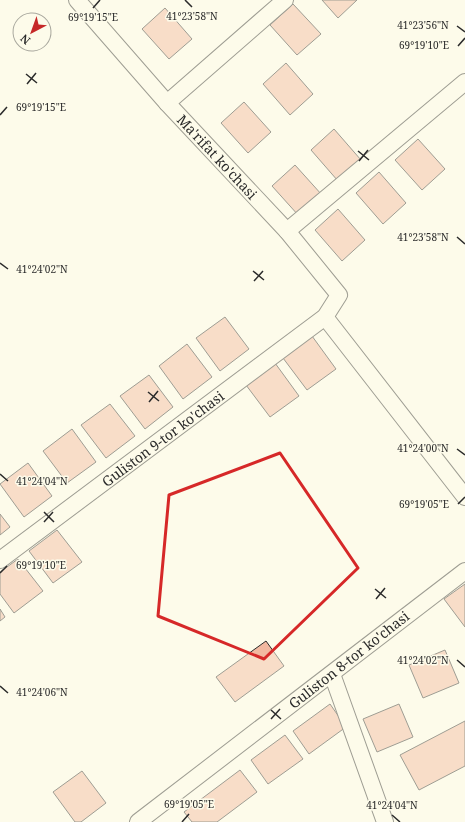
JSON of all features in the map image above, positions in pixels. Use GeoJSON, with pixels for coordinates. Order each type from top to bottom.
{"type":"FeatureCollection","features":[{"type":"Feature","properties":{"kind":"street","name":"Ma'rifat ko'chasi"},"geometry":{"type":"LineString","coordinates":[[77,0],[166,103],[287,231],[339,296],[325,318]]}},
{"type":"Feature","properties":{"kind":"street"},"geometry":{"type":"LineString","coordinates":[[166,103],[285,0]]}},
{"type":"Feature","properties":{"kind":"street"},"geometry":{"type":"LineString","coordinates":[[287,231],[465,82]]}},
{"type":"Feature","properties":{"kind":"street"},"geometry":{"type":"LineString","coordinates":[[325,318],[465,496]]}},
{"type":"Feature","properties":{"kind":"street","name":"Guliston 9-tor ko'chasi"},"geometry":{"type":"LineString","coordinates":[[0,560],[325,318]]}},
{"type":"Feature","properties":{"kind":"street","name":"Guliston 8-tor ko'chasi"},"geometry":{"type":"LineString","coordinates":[[138,822],[465,571]]}},
{"type":"Feature","properties":{"kind":"street"},"geometry":{"type":"LineString","coordinates":[[332,674],[386,822]]}},
{"type":"Feature","properties":{"kind":"highlighted area"},"geometry":{"type":"Polygon","coordinates":[[[280,453],[358,568],[264,659],[158,616],[169,495],[280,453]]]}},
{"type":"Feature","properties":{"kind":"building"},"geometry":{"type":"Polygon","coordinates":[[[322,0],[357,0],[338,18],[322,0]]]}},
{"type":"Feature","properties":{"kind":"building"},"geometry":{"type":"Polygon","coordinates":[[[293,4],[321,34],[297,55],[270,25],[293,4]]]}},
{"type":"Feature","properties":{"kind":"building"},"geometry":{"type":"Polygon","coordinates":[[[165,8],[192,39],[169,59],[142,29],[165,8]]]}},
{"type":"Feature","properties":{"kind":"building"},"geometry":{"type":"Polygon","coordinates":[[[286,63],[313,94],[290,115],[263,84],[286,63]]]}},
{"type":"Feature","properties":{"kind":"building"},"geometry":{"type":"Polygon","coordinates":[[[244,102],[271,132],[248,153],[221,123],[244,102]]]}},
{"type":"Feature","properties":{"kind":"building"},"geometry":{"type":"Polygon","coordinates":[[[334,129],[361,160],[338,181],[311,150],[334,129]]]}},
{"type":"Feature","properties":{"kind":"building"},"geometry":{"type":"Polygon","coordinates":[[[418,139],[445,169],[422,190],[395,160],[418,139]]]}},
{"type":"Feature","properties":{"kind":"building"},"geometry":{"type":"Polygon","coordinates":[[[295,165],[322,195],[299,216],[272,186],[295,165]]]}},
{"type":"Feature","properties":{"kind":"building"},"geometry":{"type":"Polygon","coordinates":[[[379,172],[406,203],[383,224],[356,193],[379,172]]]}},
{"type":"Feature","properties":{"kind":"building"},"geometry":{"type":"Polygon","coordinates":[[[338,209],[365,240],[342,261],[315,230],[338,209]]]}},
{"type":"Feature","properties":{"kind":"building"},"geometry":{"type":"Polygon","coordinates":[[[225,317],[249,349],[220,371],[196,338],[225,317]]]}},
{"type":"Feature","properties":{"kind":"building"},"geometry":{"type":"Polygon","coordinates":[[[312,336],[336,369],[307,390],[283,358],[312,336]]]}},
{"type":"Feature","properties":{"kind":"building"},"geometry":{"type":"Polygon","coordinates":[[[187,344],[212,377],[183,399],[159,366],[187,344]]]}},
{"type":"Feature","properties":{"kind":"building"},"geometry":{"type":"Polygon","coordinates":[[[275,363],[299,396],[270,417],[246,385],[275,363]]]}},
{"type":"Feature","properties":{"kind":"building"},"geometry":{"type":"Polygon","coordinates":[[[149,375],[173,407],[145,429],[120,396],[149,375]]]}},
{"type":"Feature","properties":{"kind":"building"},"geometry":{"type":"Polygon","coordinates":[[[110,404],[135,436],[106,458],[81,425],[110,404]]]}},
{"type":"Feature","properties":{"kind":"building"},"geometry":{"type":"Polygon","coordinates":[[[72,429],[96,462],[67,483],[43,451],[72,429]]]}},
{"type":"Feature","properties":{"kind":"building"},"geometry":{"type":"Polygon","coordinates":[[[28,463],[52,496],[24,517],[0,484],[28,463]]]}},
{"type":"Feature","properties":{"kind":"building"},"geometry":{"type":"Polygon","coordinates":[[[0,514],[10,527],[0,535],[0,514]]]}},
{"type":"Feature","properties":{"kind":"building"},"geometry":{"type":"Polygon","coordinates":[[[57,530],[82,562],[53,583],[29,551],[57,530]]]}},
{"type":"Feature","properties":{"kind":"building"},"geometry":{"type":"Polygon","coordinates":[[[18,559],[43,591],[14,613],[0,594],[0,572],[18,559]]]}},
{"type":"Feature","properties":{"kind":"building"},"geometry":{"type":"Polygon","coordinates":[[[465,584],[465,627],[444,599],[465,584]]]}},
{"type":"Feature","properties":{"kind":"building"},"geometry":{"type":"Polygon","coordinates":[[[0,609],[5,617],[0,621],[0,609]]]}},
{"type":"Feature","properties":{"kind":"building"},"geometry":{"type":"Polygon","coordinates":[[[266,641],[284,666],[235,702],[216,677],[266,641]]]}},
{"type":"Feature","properties":{"kind":"building"},"geometry":{"type":"Polygon","coordinates":[[[445,650],[459,683],[423,698],[409,665],[445,650]]]}},
{"type":"Feature","properties":{"kind":"building"},"geometry":{"type":"Polygon","coordinates":[[[330,704],[346,727],[309,754],[293,731],[330,704]]]}},
{"type":"Feature","properties":{"kind":"building"},"geometry":{"type":"Polygon","coordinates":[[[399,704],[413,737],[377,752],[363,719],[399,704]]]}},
{"type":"Feature","properties":{"kind":"building"},"geometry":{"type":"Polygon","coordinates":[[[465,721],[465,766],[419,790],[400,755],[465,721]]]}},
{"type":"Feature","properties":{"kind":"building"},"geometry":{"type":"Polygon","coordinates":[[[285,735],[303,759],[268,784],[251,760],[285,735]]]}},
{"type":"Feature","properties":{"kind":"building"},"geometry":{"type":"Polygon","coordinates":[[[240,770],[257,792],[217,822],[192,822],[184,812],[240,770]]]}},
{"type":"Feature","properties":{"kind":"building"},"geometry":{"type":"Polygon","coordinates":[[[82,771],[106,803],[81,822],[75,822],[53,792],[82,771]]]}}]}
